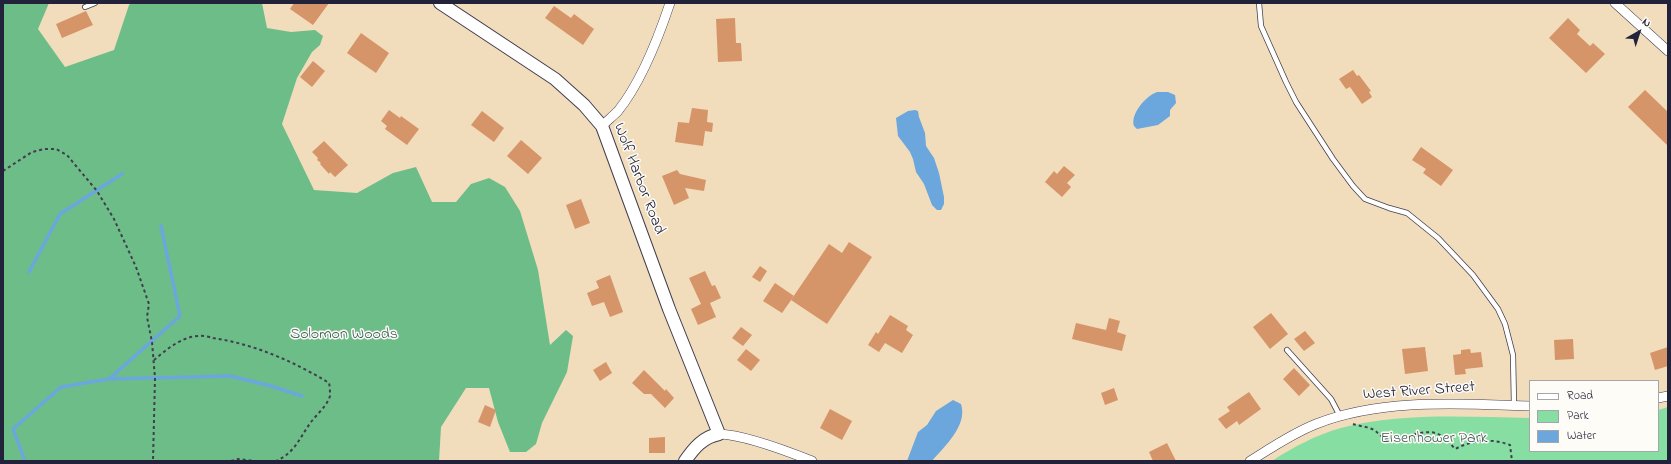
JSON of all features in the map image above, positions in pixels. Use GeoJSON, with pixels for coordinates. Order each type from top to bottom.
{"type":"FeatureCollection","features":[{"type":"Feature","properties":{"kind":"street","name":"Wolf Harbor Road"},"geometry":{"type":"LineString","coordinates":[[440,3],[555,79],[584,105],[602,126],[669,310],[719,434]]}},
{"type":"Feature","properties":{"kind":"street"},"geometry":{"type":"LineString","coordinates":[[602,126],[618,111],[638,79],[650,55],[670,3]]}},
{"type":"Feature","properties":{"kind":"street"},"geometry":{"type":"LineString","coordinates":[[1614,3],[1668,52]]}},
{"type":"Feature","properties":{"kind":"street","name":"West River Street"},"geometry":{"type":"LineString","coordinates":[[1250,461],[1278,443],[1310,427],[1340,416],[1383,408],[1423,405],[1459,404],[1529,406]]}},
{"type":"Feature","properties":{"kind":"street"},"geometry":{"type":"LineString","coordinates":[[685,461],[702,441],[710,436],[719,434],[756,442],[812,461]]}},
{"type":"Feature","properties":{"kind":"lane"},"geometry":{"type":"LineString","coordinates":[[85,6],[95,3]]}},
{"type":"Feature","properties":{"kind":"lane"},"geometry":{"type":"LineString","coordinates":[[1259,3],[1261,26],[1296,102],[1332,159],[1353,186],[1365,199],[1407,213],[1438,238],[1473,275],[1498,309],[1505,324],[1513,355],[1514,406]]}},
{"type":"Feature","properties":{"kind":"lane"},"geometry":{"type":"LineString","coordinates":[[1287,350],[1331,398],[1340,416]]}},
{"type":"Feature","properties":{"kind":"path"},"geometry":{"type":"LineString","coordinates":[[3,171],[32,152],[44,149],[56,149],[67,155],[97,191],[114,219],[136,267],[149,304],[147,317],[152,342],[155,396],[153,409],[153,461]]}},
{"type":"Feature","properties":{"kind":"path"},"geometry":{"type":"LineString","coordinates":[[153,361],[180,341],[198,336],[224,340],[264,352],[308,370],[330,383],[330,396],[323,408],[310,423],[296,446],[285,457],[276,461]]}},
{"type":"Feature","properties":{"kind":"path"},"geometry":{"type":"LineString","coordinates":[[1340,416],[1352,424],[1374,430],[1382,438],[1391,440],[1420,433],[1432,432],[1441,434],[1455,449],[1466,443],[1499,441],[1510,446],[1512,461]]}},
{"type":"Feature","properties":{"kind":"path"},"geometry":{"type":"LineString","coordinates":[[232,461],[238,459],[254,461]]}},
{"type":"Feature","properties":{"kind":"green space","name":"Solomon Woods"},"geometry":{"type":"Polygon","coordinates":[[[3,3],[49,3],[38,29],[65,67],[114,50],[129,5],[131,3],[262,3],[267,28],[291,32],[315,30],[323,36],[320,45],[312,52],[297,78],[282,124],[314,190],[357,193],[393,173],[416,167],[432,202],[456,202],[471,184],[489,178],[505,187],[520,211],[538,270],[550,345],[566,330],[573,336],[567,372],[542,423],[536,444],[526,452],[510,452],[498,422],[489,388],[466,388],[441,427],[439,461],[3,461],[3,3]]]}},
{"type":"Feature","properties":{"kind":"green space","name":"Eisenhower Park"},"geometry":{"type":"Polygon","coordinates":[[[1668,407],[1668,461],[1272,461],[1305,442],[1341,428],[1387,420],[1435,417],[1529,418],[1529,452],[1659,452],[1659,410],[1668,407]]]}},
{"type":"Feature","properties":{"kind":"water"},"geometry":{"type":"Polygon","coordinates":[[[1157,92],[1168,92],[1175,95],[1176,103],[1170,110],[1170,116],[1158,125],[1137,129],[1134,126],[1134,116],[1144,101],[1157,92]]]}},
{"type":"Feature","properties":{"kind":"water"},"geometry":{"type":"Polygon","coordinates":[[[908,111],[918,111],[925,133],[926,146],[934,158],[939,173],[944,197],[944,204],[941,210],[937,210],[932,205],[924,184],[916,172],[910,152],[898,136],[896,118],[908,111]]]}},
{"type":"Feature","properties":{"kind":"water"},"geometry":{"type":"Polygon","coordinates":[[[953,400],[961,404],[962,412],[958,427],[949,442],[932,461],[907,461],[918,432],[927,425],[936,411],[953,400]]]}},
{"type":"Feature","properties":{"kind":"building"},"geometry":{"type":"Polygon","coordinates":[[[294,3],[329,3],[313,25],[290,9],[294,3]]]}},
{"type":"Feature","properties":{"kind":"building"},"geometry":{"type":"Polygon","coordinates":[[[554,6],[571,18],[574,14],[594,29],[583,45],[545,18],[554,6]]]}},
{"type":"Feature","properties":{"kind":"building"},"geometry":{"type":"Polygon","coordinates":[[[86,11],[93,25],[62,38],[56,24],[86,11]]]}},
{"type":"Feature","properties":{"kind":"building"},"geometry":{"type":"Polygon","coordinates":[[[735,18],[736,43],[741,43],[742,61],[718,62],[716,19],[735,18]]]}},
{"type":"Feature","properties":{"kind":"building"},"geometry":{"type":"Polygon","coordinates":[[[1568,18],[1580,30],[1577,34],[1590,46],[1593,43],[1605,54],[1586,73],[1549,38],[1568,18]]]}},
{"type":"Feature","properties":{"kind":"building"},"geometry":{"type":"Polygon","coordinates":[[[361,33],[389,53],[376,73],[347,53],[361,33]]]}},
{"type":"Feature","properties":{"kind":"building"},"geometry":{"type":"Polygon","coordinates":[[[313,61],[325,71],[312,87],[300,77],[313,61]]]}},
{"type":"Feature","properties":{"kind":"building"},"geometry":{"type":"Polygon","coordinates":[[[1353,70],[1357,76],[1359,75],[1371,91],[1369,92],[1372,97],[1362,104],[1350,87],[1346,89],[1339,79],[1353,70]]]}},
{"type":"Feature","properties":{"kind":"building"},"geometry":{"type":"Polygon","coordinates":[[[1645,90],[1668,112],[1668,146],[1628,107],[1645,90]]]}},
{"type":"Feature","properties":{"kind":"building"},"geometry":{"type":"Polygon","coordinates":[[[692,108],[708,110],[707,122],[713,123],[712,132],[705,131],[703,146],[675,142],[678,122],[689,123],[692,108]]]}},
{"type":"Feature","properties":{"kind":"building"},"geometry":{"type":"Polygon","coordinates":[[[389,110],[400,118],[401,116],[419,129],[407,145],[385,129],[387,126],[381,121],[389,110]]]}},
{"type":"Feature","properties":{"kind":"building"},"geometry":{"type":"Polygon","coordinates":[[[482,111],[504,128],[494,142],[471,125],[482,111]]]}},
{"type":"Feature","properties":{"kind":"building"},"geometry":{"type":"Polygon","coordinates":[[[521,140],[542,158],[528,174],[507,156],[521,140]]]}},
{"type":"Feature","properties":{"kind":"building"},"geometry":{"type":"Polygon","coordinates":[[[324,141],[348,165],[335,177],[330,172],[329,174],[312,152],[324,141]]]}},
{"type":"Feature","properties":{"kind":"building"},"geometry":{"type":"Polygon","coordinates":[[[1421,147],[1453,170],[1441,186],[1423,173],[1426,169],[1412,160],[1421,147]]]}},
{"type":"Feature","properties":{"kind":"building"},"geometry":{"type":"Polygon","coordinates":[[[1064,166],[1075,175],[1067,183],[1071,187],[1062,197],[1045,182],[1054,171],[1057,174],[1064,166]]]}},
{"type":"Feature","properties":{"kind":"building"},"geometry":{"type":"Polygon","coordinates":[[[677,170],[680,174],[706,180],[704,191],[685,188],[689,198],[674,205],[662,176],[677,170]]]}},
{"type":"Feature","properties":{"kind":"building"},"geometry":{"type":"Polygon","coordinates":[[[581,199],[590,223],[575,229],[566,205],[581,199]]]}},
{"type":"Feature","properties":{"kind":"building"},"geometry":{"type":"Polygon","coordinates":[[[849,242],[872,257],[827,324],[791,300],[829,244],[842,253],[849,242]]]}},
{"type":"Feature","properties":{"kind":"building"},"geometry":{"type":"Polygon","coordinates":[[[760,266],[767,271],[760,282],[752,277],[760,266]]]}},
{"type":"Feature","properties":{"kind":"building"},"geometry":{"type":"Polygon","coordinates":[[[705,271],[712,286],[715,285],[721,298],[710,303],[716,317],[698,325],[691,309],[701,304],[689,278],[705,271]]]}},
{"type":"Feature","properties":{"kind":"building"},"geometry":{"type":"Polygon","coordinates":[[[610,275],[623,312],[610,317],[604,302],[592,306],[587,293],[599,288],[596,281],[610,275]]]}},
{"type":"Feature","properties":{"kind":"building"},"geometry":{"type":"Polygon","coordinates":[[[775,283],[794,296],[782,313],[763,301],[775,283]]]}},
{"type":"Feature","properties":{"kind":"building"},"geometry":{"type":"Polygon","coordinates":[[[1271,313],[1288,334],[1270,349],[1253,327],[1271,313]]]}},
{"type":"Feature","properties":{"kind":"building"},"geometry":{"type":"Polygon","coordinates":[[[890,315],[908,326],[906,330],[913,335],[902,353],[885,343],[879,352],[868,345],[876,332],[878,334],[890,315]]]}},
{"type":"Feature","properties":{"kind":"building"},"geometry":{"type":"Polygon","coordinates":[[[1109,318],[1120,321],[1117,332],[1126,335],[1122,351],[1072,339],[1076,323],[1106,330],[1109,318]]]}},
{"type":"Feature","properties":{"kind":"building"},"geometry":{"type":"Polygon","coordinates":[[[741,327],[752,335],[743,346],[732,338],[741,327]]]}},
{"type":"Feature","properties":{"kind":"building"},"geometry":{"type":"Polygon","coordinates":[[[1305,331],[1315,343],[1304,351],[1294,339],[1305,331]]]}},
{"type":"Feature","properties":{"kind":"building"},"geometry":{"type":"Polygon","coordinates":[[[1573,339],[1574,359],[1555,360],[1554,340],[1573,339]]]}},
{"type":"Feature","properties":{"kind":"building"},"geometry":{"type":"Polygon","coordinates":[[[1425,347],[1428,371],[1405,374],[1402,349],[1425,347]]]}},
{"type":"Feature","properties":{"kind":"building"},"geometry":{"type":"Polygon","coordinates":[[[1668,347],[1668,366],[1655,370],[1650,353],[1668,347]]]}},
{"type":"Feature","properties":{"kind":"building"},"geometry":{"type":"Polygon","coordinates":[[[746,349],[760,360],[751,371],[737,360],[746,349]]]}},
{"type":"Feature","properties":{"kind":"building"},"geometry":{"type":"Polygon","coordinates":[[[1470,349],[1471,353],[1481,352],[1483,367],[1465,369],[1466,374],[1455,375],[1453,355],[1461,354],[1461,350],[1470,349]]]}},
{"type":"Feature","properties":{"kind":"building"},"geometry":{"type":"Polygon","coordinates":[[[606,362],[612,373],[600,381],[593,370],[606,362]]]}},
{"type":"Feature","properties":{"kind":"building"},"geometry":{"type":"Polygon","coordinates":[[[1294,368],[1310,385],[1299,396],[1283,379],[1294,368]]]}},
{"type":"Feature","properties":{"kind":"building"},"geometry":{"type":"Polygon","coordinates":[[[644,370],[674,398],[665,408],[651,394],[644,394],[632,383],[644,370]]]}},
{"type":"Feature","properties":{"kind":"building"},"geometry":{"type":"Polygon","coordinates":[[[1114,388],[1118,400],[1105,405],[1101,393],[1114,388]]]}},
{"type":"Feature","properties":{"kind":"building"},"geometry":{"type":"Polygon","coordinates":[[[1249,392],[1261,409],[1239,425],[1237,421],[1226,429],[1218,419],[1230,411],[1227,407],[1249,392]]]}},
{"type":"Feature","properties":{"kind":"building"},"geometry":{"type":"Polygon","coordinates":[[[485,405],[496,410],[490,427],[478,422],[485,405]]]}},
{"type":"Feature","properties":{"kind":"building"},"geometry":{"type":"Polygon","coordinates":[[[830,409],[852,421],[842,440],[820,428],[830,409]]]}},
{"type":"Feature","properties":{"kind":"building"},"geometry":{"type":"Polygon","coordinates":[[[665,437],[665,453],[649,453],[649,438],[665,437]]]}},
{"type":"Feature","properties":{"kind":"building"},"geometry":{"type":"Polygon","coordinates":[[[1167,443],[1176,461],[1153,461],[1149,452],[1167,443]]]}},
{"type":"Feature","properties":{"kind":"waterway"},"geometry":{"type":"LineString","coordinates":[[29,272],[60,214],[122,174]]}},
{"type":"Feature","properties":{"kind":"waterway"},"geometry":{"type":"LineString","coordinates":[[109,379],[180,316],[161,226]]}},
{"type":"Feature","properties":{"kind":"waterway"},"geometry":{"type":"LineString","coordinates":[[25,461],[13,429],[61,387],[109,379],[230,376],[271,386],[302,396]]}}]}
